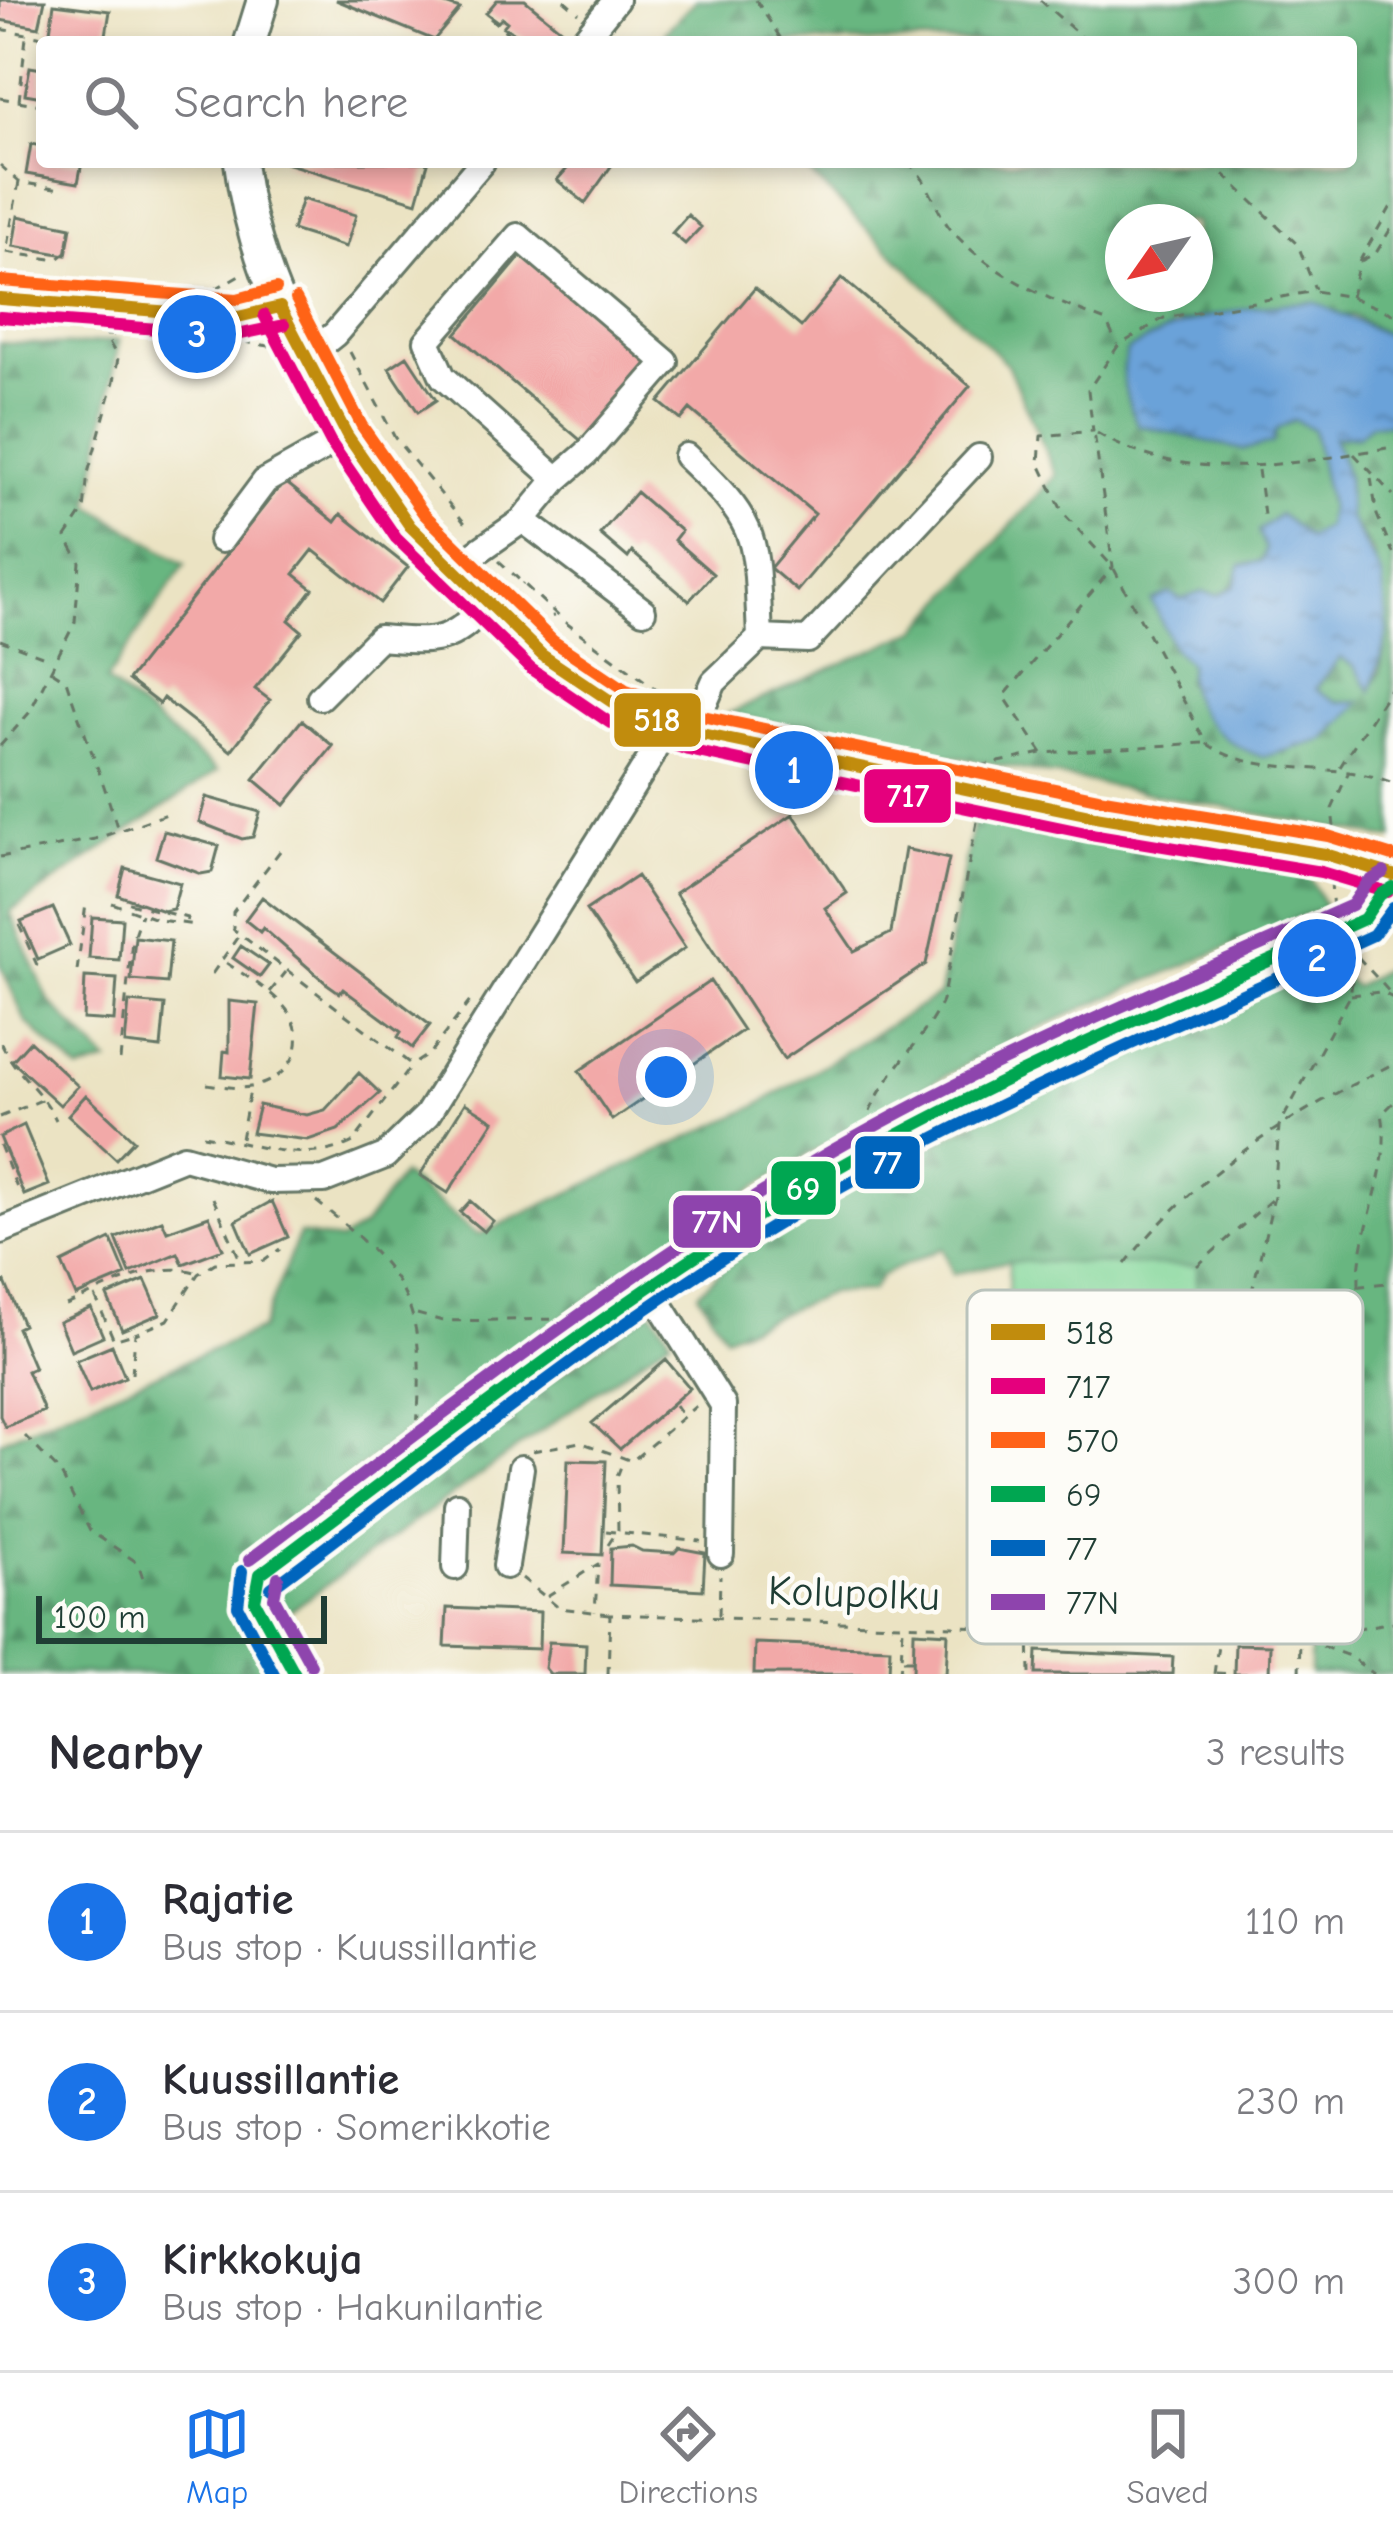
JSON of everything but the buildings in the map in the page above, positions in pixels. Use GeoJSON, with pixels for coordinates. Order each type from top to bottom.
{"type":"FeatureCollection","features":[{"type":"Feature","properties":{"kind":"main road"},"geometry":{"type":"LineString","coordinates":[[252,36],[263,0]]}},
{"type":"Feature","properties":{"kind":"main road"},"geometry":{"type":"LineString","coordinates":[[241,168],[252,232],[280,307],[347,435],[410,526],[451,570],[498,602],[569,674],[618,706],[679,728],[980,780],[1325,854],[1393,875]]}},
{"type":"Feature","properties":{"kind":"main road"},"geometry":{"type":"LineString","coordinates":[[0,299],[238,316],[280,307]]}},
{"type":"Feature","properties":{"kind":"street"},"geometry":{"type":"LineString","coordinates":[[587,36],[616,0]]}},
{"type":"Feature","properties":{"kind":"street"},"geometry":{"type":"LineString","coordinates":[[306,358],[335,334],[477,168]]}},
{"type":"Feature","properties":{"kind":"street"},"geometry":{"type":"LineString","coordinates":[[451,570],[523,520],[666,362],[518,236],[428,341],[443,377],[557,479]]}},
{"type":"Feature","properties":{"kind":"street"},"geometry":{"type":"LineString","coordinates":[[221,540],[265,481],[347,435]]}},
{"type":"Feature","properties":{"kind":"street"},"geometry":{"type":"LineString","coordinates":[[686,456],[738,505],[749,526],[760,638]]}},
{"type":"Feature","properties":{"kind":"street"},"geometry":{"type":"LineString","coordinates":[[0,1231],[184,1157],[293,1184],[340,1176],[386,1156],[427,1115],[650,759],[715,682],[760,638],[808,640],[979,457]]}},
{"type":"Feature","properties":{"kind":"street"},"geometry":{"type":"LineString","coordinates":[[523,520],[643,610]]}},
{"type":"Feature","properties":{"kind":"street"},"geometry":{"type":"LineString","coordinates":[[320,697],[379,638],[438,642],[464,629],[498,602]]}},
{"type":"Feature","properties":{"kind":"street"},"geometry":{"type":"LineString","coordinates":[[1364,919],[1393,887]]}},
{"type":"Feature","properties":{"kind":"street"},"geometry":{"type":"LineString","coordinates":[[295,1674],[256,1601],[260,1574],[427,1445],[648,1285],[868,1153],[990,1088],[1393,908]]}},
{"type":"Feature","properties":{"kind":"street"},"geometry":{"type":"LineString","coordinates":[[648,1285],[723,1405],[721,1548]]}},
{"type":"Feature","properties":{"kind":"street"},"geometry":{"type":"LineString","coordinates":[[506,1566],[521,1468]]}},
{"type":"Feature","properties":{"kind":"street"},"geometry":{"type":"LineString","coordinates":[[455,1567],[457,1505]]}},
{"type":"Feature","properties":{"kind":"path"},"geometry":{"type":"LineString","coordinates":[[756,0],[779,36]]}},
{"type":"Feature","properties":{"kind":"path"},"geometry":{"type":"LineString","coordinates":[[1040,0],[1080,36]]}},
{"type":"Feature","properties":{"kind":"path"},"geometry":{"type":"LineString","coordinates":[[490,18],[511,36]]}},
{"type":"Feature","properties":{"kind":"path"},"geometry":{"type":"LineString","coordinates":[[0,29],[37,36]]}},
{"type":"Feature","properties":{"kind":"path"},"geometry":{"type":"LineString","coordinates":[[19,101],[26,34]]}},
{"type":"Feature","properties":{"kind":"path"},"geometry":{"type":"LineString","coordinates":[[0,98],[36,104]]}},
{"type":"Feature","properties":{"kind":"path"},"geometry":{"type":"LineString","coordinates":[[0,165],[19,182],[61,189]]}},
{"type":"Feature","properties":{"kind":"path"},"geometry":{"type":"LineString","coordinates":[[915,168],[952,231],[1038,296],[1106,321],[1118,346]]}},
{"type":"Feature","properties":{"kind":"path"},"geometry":{"type":"LineString","coordinates":[[1217,168],[1298,245],[1315,291]]}},
{"type":"Feature","properties":{"kind":"path"},"geometry":{"type":"LineString","coordinates":[[0,257],[6,252],[19,182]]}},
{"type":"Feature","properties":{"kind":"path"},"geometry":{"type":"LineString","coordinates":[[1352,296],[1359,262],[1393,202]]}},
{"type":"Feature","properties":{"kind":"path"},"geometry":{"type":"LineString","coordinates":[[1359,262],[1376,254],[1393,225]]}},
{"type":"Feature","properties":{"kind":"path"},"geometry":{"type":"LineString","coordinates":[[6,252],[57,260],[70,248]]}},
{"type":"Feature","properties":{"kind":"path"},"geometry":{"type":"LineString","coordinates":[[1042,753],[1004,696],[1113,567],[1088,390],[1118,346],[1164,318],[1315,291],[1352,296],[1393,314]]}},
{"type":"Feature","properties":{"kind":"path"},"geometry":{"type":"LineString","coordinates":[[0,746],[29,713],[75,622],[80,562],[66,537],[84,510],[88,473],[114,381],[118,358],[105,335],[127,334]]}},
{"type":"Feature","properties":{"kind":"path"},"geometry":{"type":"LineString","coordinates":[[237,341],[269,346]]}},
{"type":"Feature","properties":{"kind":"path"},"geometry":{"type":"LineString","coordinates":[[1393,447],[1258,468],[1129,453],[1094,430],[1041,436],[1039,462],[1063,513],[1113,567],[1206,743],[1230,758],[1340,769],[1393,783]]}},
{"type":"Feature","properties":{"kind":"path"},"geometry":{"type":"LineString","coordinates":[[1354,454],[1371,478],[1393,495]]}},
{"type":"Feature","properties":{"kind":"path"},"geometry":{"type":"LineString","coordinates":[[1258,468],[1264,514]]}},
{"type":"Feature","properties":{"kind":"path"},"geometry":{"type":"LineString","coordinates":[[1371,478],[1377,515],[1393,553]]}},
{"type":"Feature","properties":{"kind":"path"},"geometry":{"type":"LineString","coordinates":[[498,602],[523,584]]}},
{"type":"Feature","properties":{"kind":"path"},"geometry":{"type":"LineString","coordinates":[[532,619],[558,616]]}},
{"type":"Feature","properties":{"kind":"path"},"geometry":{"type":"LineString","coordinates":[[0,640],[52,660]]}},
{"type":"Feature","properties":{"kind":"path"},"geometry":{"type":"LineString","coordinates":[[51,670],[66,680],[86,744],[98,758],[118,831]]}},
{"type":"Feature","properties":{"kind":"path"},"geometry":{"type":"LineString","coordinates":[[1340,769],[1354,739],[1392,689]]}},
{"type":"Feature","properties":{"kind":"path"},"geometry":{"type":"LineString","coordinates":[[868,1153],[862,1142],[868,1111],[931,1028],[943,1001],[980,780],[1042,753],[1206,743]]}},
{"type":"Feature","properties":{"kind":"path"},"geometry":{"type":"LineString","coordinates":[[1328,839],[1335,825],[1332,809],[1349,771]]}},
{"type":"Feature","properties":{"kind":"path"},"geometry":{"type":"LineString","coordinates":[[0,857],[118,831],[166,814]]}},
{"type":"Feature","properties":{"kind":"path"},"geometry":{"type":"LineString","coordinates":[[280,851],[232,912],[233,929],[412,1065]]}},
{"type":"Feature","properties":{"kind":"path"},"geometry":{"type":"LineString","coordinates":[[1328,874],[1333,913]]}},
{"type":"Feature","properties":{"kind":"path"},"geometry":{"type":"LineString","coordinates":[[112,903],[195,925]]}},
{"type":"Feature","properties":{"kind":"path"},"geometry":{"type":"LineString","coordinates":[[129,903],[187,918],[186,924]]}},
{"type":"Feature","properties":{"kind":"path"},"geometry":{"type":"LineString","coordinates":[[77,971],[86,904]]}},
{"type":"Feature","properties":{"kind":"path"},"geometry":{"type":"LineString","coordinates":[[120,1060],[132,940],[141,914]]}},
{"type":"Feature","properties":{"kind":"path"},"geometry":{"type":"LineString","coordinates":[[19,925],[38,965],[45,966]]}},
{"type":"Feature","properties":{"kind":"path"},"geometry":{"type":"LineString","coordinates":[[212,974],[240,934]]}},
{"type":"Feature","properties":{"kind":"path"},"geometry":{"type":"LineString","coordinates":[[1349,948],[1393,997]]}},
{"type":"Feature","properties":{"kind":"path"},"geometry":{"type":"LineString","coordinates":[[1252,1290],[1274,1198],[1280,1126],[1350,996],[1356,955]]}},
{"type":"Feature","properties":{"kind":"path"},"geometry":{"type":"LineString","coordinates":[[207,1084],[250,1088],[284,1073],[297,1048],[293,1020],[269,994],[221,959]]}},
{"type":"Feature","properties":{"kind":"path"},"geometry":{"type":"LineString","coordinates":[[269,994],[288,970]]}},
{"type":"Feature","properties":{"kind":"path"},"geometry":{"type":"LineString","coordinates":[[1350,996],[1381,992],[1393,997]]}},
{"type":"Feature","properties":{"kind":"path"},"geometry":{"type":"LineString","coordinates":[[203,1136],[316,1156],[340,1149],[353,1142],[475,994]]}},
{"type":"Feature","properties":{"kind":"path"},"geometry":{"type":"LineString","coordinates":[[2,1043],[11,1065],[46,1098],[56,1120]]}},
{"type":"Feature","properties":{"kind":"path"},"geometry":{"type":"LineString","coordinates":[[1125,1264],[1203,1177],[1280,1126],[1393,1064]]}},
{"type":"Feature","properties":{"kind":"path"},"geometry":{"type":"LineString","coordinates":[[241,1141],[250,1088]]}},
{"type":"Feature","properties":{"kind":"path"},"geometry":{"type":"LineString","coordinates":[[0,1117],[46,1098]]}},
{"type":"Feature","properties":{"kind":"path"},"geometry":{"type":"LineString","coordinates":[[1359,1285],[1362,1242],[1375,1221],[1391,1166],[1392,1141],[1382,1114],[1393,1103]]}},
{"type":"Feature","properties":{"kind":"path"},"geometry":{"type":"LineString","coordinates":[[0,1145],[17,1188]]}},
{"type":"Feature","properties":{"kind":"path"},"geometry":{"type":"LineString","coordinates":[[293,1184],[376,1249],[415,1313],[417,1429],[427,1445]]}},
{"type":"Feature","properties":{"kind":"path"},"geometry":{"type":"LineString","coordinates":[[213,1198],[242,1263]]}},
{"type":"Feature","properties":{"kind":"path"},"geometry":{"type":"LineString","coordinates":[[1197,1266],[1274,1198]]}},
{"type":"Feature","properties":{"kind":"path"},"geometry":{"type":"LineString","coordinates":[[94,1294],[114,1340],[168,1320],[198,1274],[214,1263],[264,1261],[280,1249]]}},
{"type":"Feature","properties":{"kind":"path"},"geometry":{"type":"LineString","coordinates":[[66,1305],[168,1268],[198,1274]]}},
{"type":"Feature","properties":{"kind":"path"},"geometry":{"type":"LineString","coordinates":[[1323,1290],[1393,1282]]}},
{"type":"Feature","properties":{"kind":"path"},"geometry":{"type":"LineString","coordinates":[[415,1313],[443,1321],[601,1318]]}},
{"type":"Feature","properties":{"kind":"path"},"geometry":{"type":"LineString","coordinates":[[132,1374],[135,1334]]}},
{"type":"Feature","properties":{"kind":"path"},"geometry":{"type":"LineString","coordinates":[[521,1468],[522,1459],[539,1447],[580,1442],[632,1460],[711,1386]]}},
{"type":"Feature","properties":{"kind":"path"},"geometry":{"type":"LineString","coordinates":[[675,1405],[683,1417]]}},
{"type":"Feature","properties":{"kind":"path"},"geometry":{"type":"LineString","coordinates":[[25,1436],[60,1472],[90,1532],[138,1562],[143,1578]]}},
{"type":"Feature","properties":{"kind":"path"},"geometry":{"type":"LineString","coordinates":[[640,1436],[649,1446]]}},
{"type":"Feature","properties":{"kind":"path"},"geometry":{"type":"LineString","coordinates":[[609,1532],[618,1530],[618,1484],[624,1459]]}},
{"type":"Feature","properties":{"kind":"path"},"geometry":{"type":"LineString","coordinates":[[608,1484],[618,1484]]}},
{"type":"Feature","properties":{"kind":"path"},"geometry":{"type":"LineString","coordinates":[[609,1532],[721,1548],[719,1617]]}},
{"type":"Feature","properties":{"kind":"path"},"geometry":{"type":"LineString","coordinates":[[608,1545],[609,1532]]}},
{"type":"Feature","properties":{"kind":"path"},"geometry":{"type":"LineString","coordinates":[[635,1546],[637,1537]]}},
{"type":"Feature","properties":{"kind":"path"},"geometry":{"type":"LineString","coordinates":[[682,1548],[683,1540]]}},
{"type":"Feature","properties":{"kind":"path"},"geometry":{"type":"LineString","coordinates":[[506,1566],[545,1597],[607,1560]]}},
{"type":"Feature","properties":{"kind":"path"},"geometry":{"type":"LineString","coordinates":[[596,1612],[598,1564]]}},
{"type":"Feature","properties":{"kind":"path","name":"Kolupolku"},"geometry":{"type":"LineString","coordinates":[[545,1597],[559,1607],[610,1614],[967,1627]]}},
{"type":"Feature","properties":{"kind":"path"},"geometry":{"type":"LineString","coordinates":[[608,1674],[610,1614]]}},
{"type":"Feature","properties":{"kind":"path"},"geometry":{"type":"LineString","coordinates":[[641,1627],[644,1615]]}},
{"type":"Feature","properties":{"kind":"path"},"geometry":{"type":"LineString","coordinates":[[744,1630],[746,1618]]}},
{"type":"Feature","properties":{"kind":"path"},"geometry":{"type":"LineString","coordinates":[[1363,1627],[1393,1622]]}},
{"type":"Feature","properties":{"kind":"path"},"geometry":{"type":"LineString","coordinates":[[900,1674],[903,1624]]}},
{"type":"Feature","properties":{"kind":"path"},"geometry":{"type":"LineString","coordinates":[[1029,1644],[1030,1674]]}},
{"type":"Feature","properties":{"kind":"path"},"geometry":{"type":"LineString","coordinates":[[1299,1674],[1300,1644]]}},
{"type":"Feature","properties":{"kind":"path"},"geometry":{"type":"LineString","coordinates":[[1316,1644],[1348,1656],[1374,1674]]}},
{"type":"Feature","properties":{"kind":"path"},"geometry":{"type":"LineString","coordinates":[[901,1660],[913,1660]]}},
{"type":"Feature","properties":{"kind":"path"},"geometry":{"type":"LineString","coordinates":[[1214,1673],[1234,1674]]}},
{"type":"Feature","properties":{"kind":"green space"},"geometry":{"type":"Polygon","coordinates":[[[696,0],[1393,0],[1393,338],[1352,315],[1218,315],[1172,324],[1138,425],[1196,434],[1238,434],[1294,419],[1313,429],[1329,507],[1326,527],[1308,537],[1293,530],[1218,595],[1203,592],[1157,611],[1174,648],[1190,663],[1186,683],[1284,754],[1358,702],[1338,702],[1315,690],[1340,658],[1354,666],[1370,690],[1380,673],[1388,632],[1373,552],[1349,517],[1347,476],[1333,436],[1358,436],[1371,424],[1393,424],[1393,839],[728,714],[919,629],[1056,475],[1007,364],[804,168],[1357,168],[1357,36],[669,36],[665,32],[696,0]]]}},
{"type":"Feature","properties":{"kind":"green space"},"geometry":{"type":"Polygon","coordinates":[[[119,340],[90,505],[185,564],[106,681],[217,771],[10,912],[49,1001],[108,1062],[79,1071],[26,1022],[0,964],[0,343],[77,345],[119,340]]]}},
{"type":"Feature","properties":{"kind":"green space"},"geometry":{"type":"Polygon","coordinates":[[[975,811],[1273,870],[1307,872],[1325,907],[1099,1001],[967,1064],[776,1175],[504,1360],[242,1560],[236,1575],[237,1605],[271,1674],[0,1674],[0,1441],[261,1329],[299,1234],[340,1241],[363,1227],[402,1175],[478,1235],[755,1107],[940,994],[975,811]]]}},
{"type":"Feature","properties":{"kind":"green space"},"geometry":{"type":"Polygon","coordinates":[[[1393,938],[1393,1674],[1310,1674],[1311,1644],[1363,1644],[1363,1290],[1028,1290],[1009,1261],[953,1274],[943,1248],[882,1275],[871,1291],[830,1293],[725,1336],[698,1293],[742,1251],[863,1177],[876,1180],[984,1116],[1096,1061],[1329,964],[1355,987],[1388,967],[1393,938]]]}},
{"type":"Feature","properties":{"kind":"green space"},"geometry":{"type":"Polygon","coordinates":[[[1009,1261],[1197,1266],[1196,1290],[1008,1290],[1009,1261]]]}},
{"type":"Feature","properties":{"kind":"green space"},"geometry":{"type":"Polygon","coordinates":[[[652,1310],[671,1338],[280,1618],[274,1581],[295,1559],[652,1310]]]}},
{"type":"Feature","properties":{"kind":"water"},"geometry":{"type":"Polygon","coordinates":[[[1314,302],[1393,338],[1393,424],[1371,424],[1358,436],[1333,437],[1347,476],[1349,517],[1382,576],[1388,632],[1371,691],[1354,666],[1340,658],[1315,689],[1338,702],[1360,702],[1324,740],[1263,757],[1219,733],[1198,710],[1188,680],[1189,663],[1174,649],[1152,601],[1170,593],[1181,599],[1203,592],[1218,595],[1235,586],[1240,566],[1262,561],[1266,549],[1258,532],[1279,514],[1308,537],[1326,527],[1329,506],[1313,429],[1294,420],[1276,430],[1272,443],[1243,450],[1138,425],[1125,389],[1125,361],[1127,351],[1194,321],[1240,309],[1314,302]]]}},
{"type":"Feature","properties":{"kind":"transit line","name":"570"},"geometry":{"type":"LineString","coordinates":[[1,281],[237,299],[276,289]]}},
{"type":"Feature","properties":{"kind":"transit line","name":"518"},"geometry":{"type":"LineString","coordinates":[[0,299],[238,317],[280,307]]}},
{"type":"Feature","properties":{"kind":"transit line","name":"570"},"geometry":{"type":"LineString","coordinates":[[296,299],[362,426],[424,514],[553,641],[626,690],[697,715],[1098,798],[1328,836],[1393,856]]}},
{"type":"Feature","properties":{"kind":"transit line","name":"518"},"geometry":{"type":"LineString","coordinates":[[280,307],[347,435],[410,526],[542,655],[618,706],[692,732],[1095,816],[1325,854],[1393,875]]}},
{"type":"Feature","properties":{"kind":"transit line","name":"717"},"geometry":{"type":"LineString","coordinates":[[264,315],[331,443],[396,538],[531,669],[609,722],[688,750],[1091,834],[1321,872],[1388,892]]}},
{"type":"Feature","properties":{"kind":"transit line","name":"717"},"geometry":{"type":"LineString","coordinates":[[0,317],[237,335],[284,325]]}},
{"type":"Feature","properties":{"kind":"transit line","name":"77N"},"geometry":{"type":"LineString","coordinates":[[249,1560],[591,1307],[804,1167],[1005,1060],[1352,905],[1368,882],[1384,872]]}},
{"type":"Feature","properties":{"kind":"transit line","name":"69"},"geometry":{"type":"LineString","coordinates":[[260,1574],[602,1320],[815,1181],[1017,1075],[1364,919],[1380,895],[1393,887]]}},
{"type":"Feature","properties":{"kind":"transit line","name":"77"},"geometry":{"type":"LineString","coordinates":[[271,1588],[613,1332],[756,1237],[963,1124],[1373,935],[1393,908]]}},
{"type":"Feature","properties":{"kind":"transit line","name":"77"},"geometry":{"type":"LineString","coordinates":[[242,1571],[238,1606],[274,1674]]}},
{"type":"Feature","properties":{"kind":"transit line","name":"69"},"geometry":{"type":"LineString","coordinates":[[260,1574],[255,1601],[295,1674]]}},
{"type":"Feature","properties":{"kind":"transit line","name":"77N"},"geometry":{"type":"LineString","coordinates":[[278,1577],[274,1598],[311,1665]]}},
{"type":"Feature","properties":{"kind":"place","name":"Kirkkokuja"},"geometry":{"type":"Point","coordinates":[197,334]}},
{"type":"Feature","properties":{"kind":"place","name":"Rajatie"},"geometry":{"type":"Point","coordinates":[794,770]}},
{"type":"Feature","properties":{"kind":"place","name":"Kuussillantie"},"geometry":{"type":"Point","coordinates":[1317,958]}}]}
